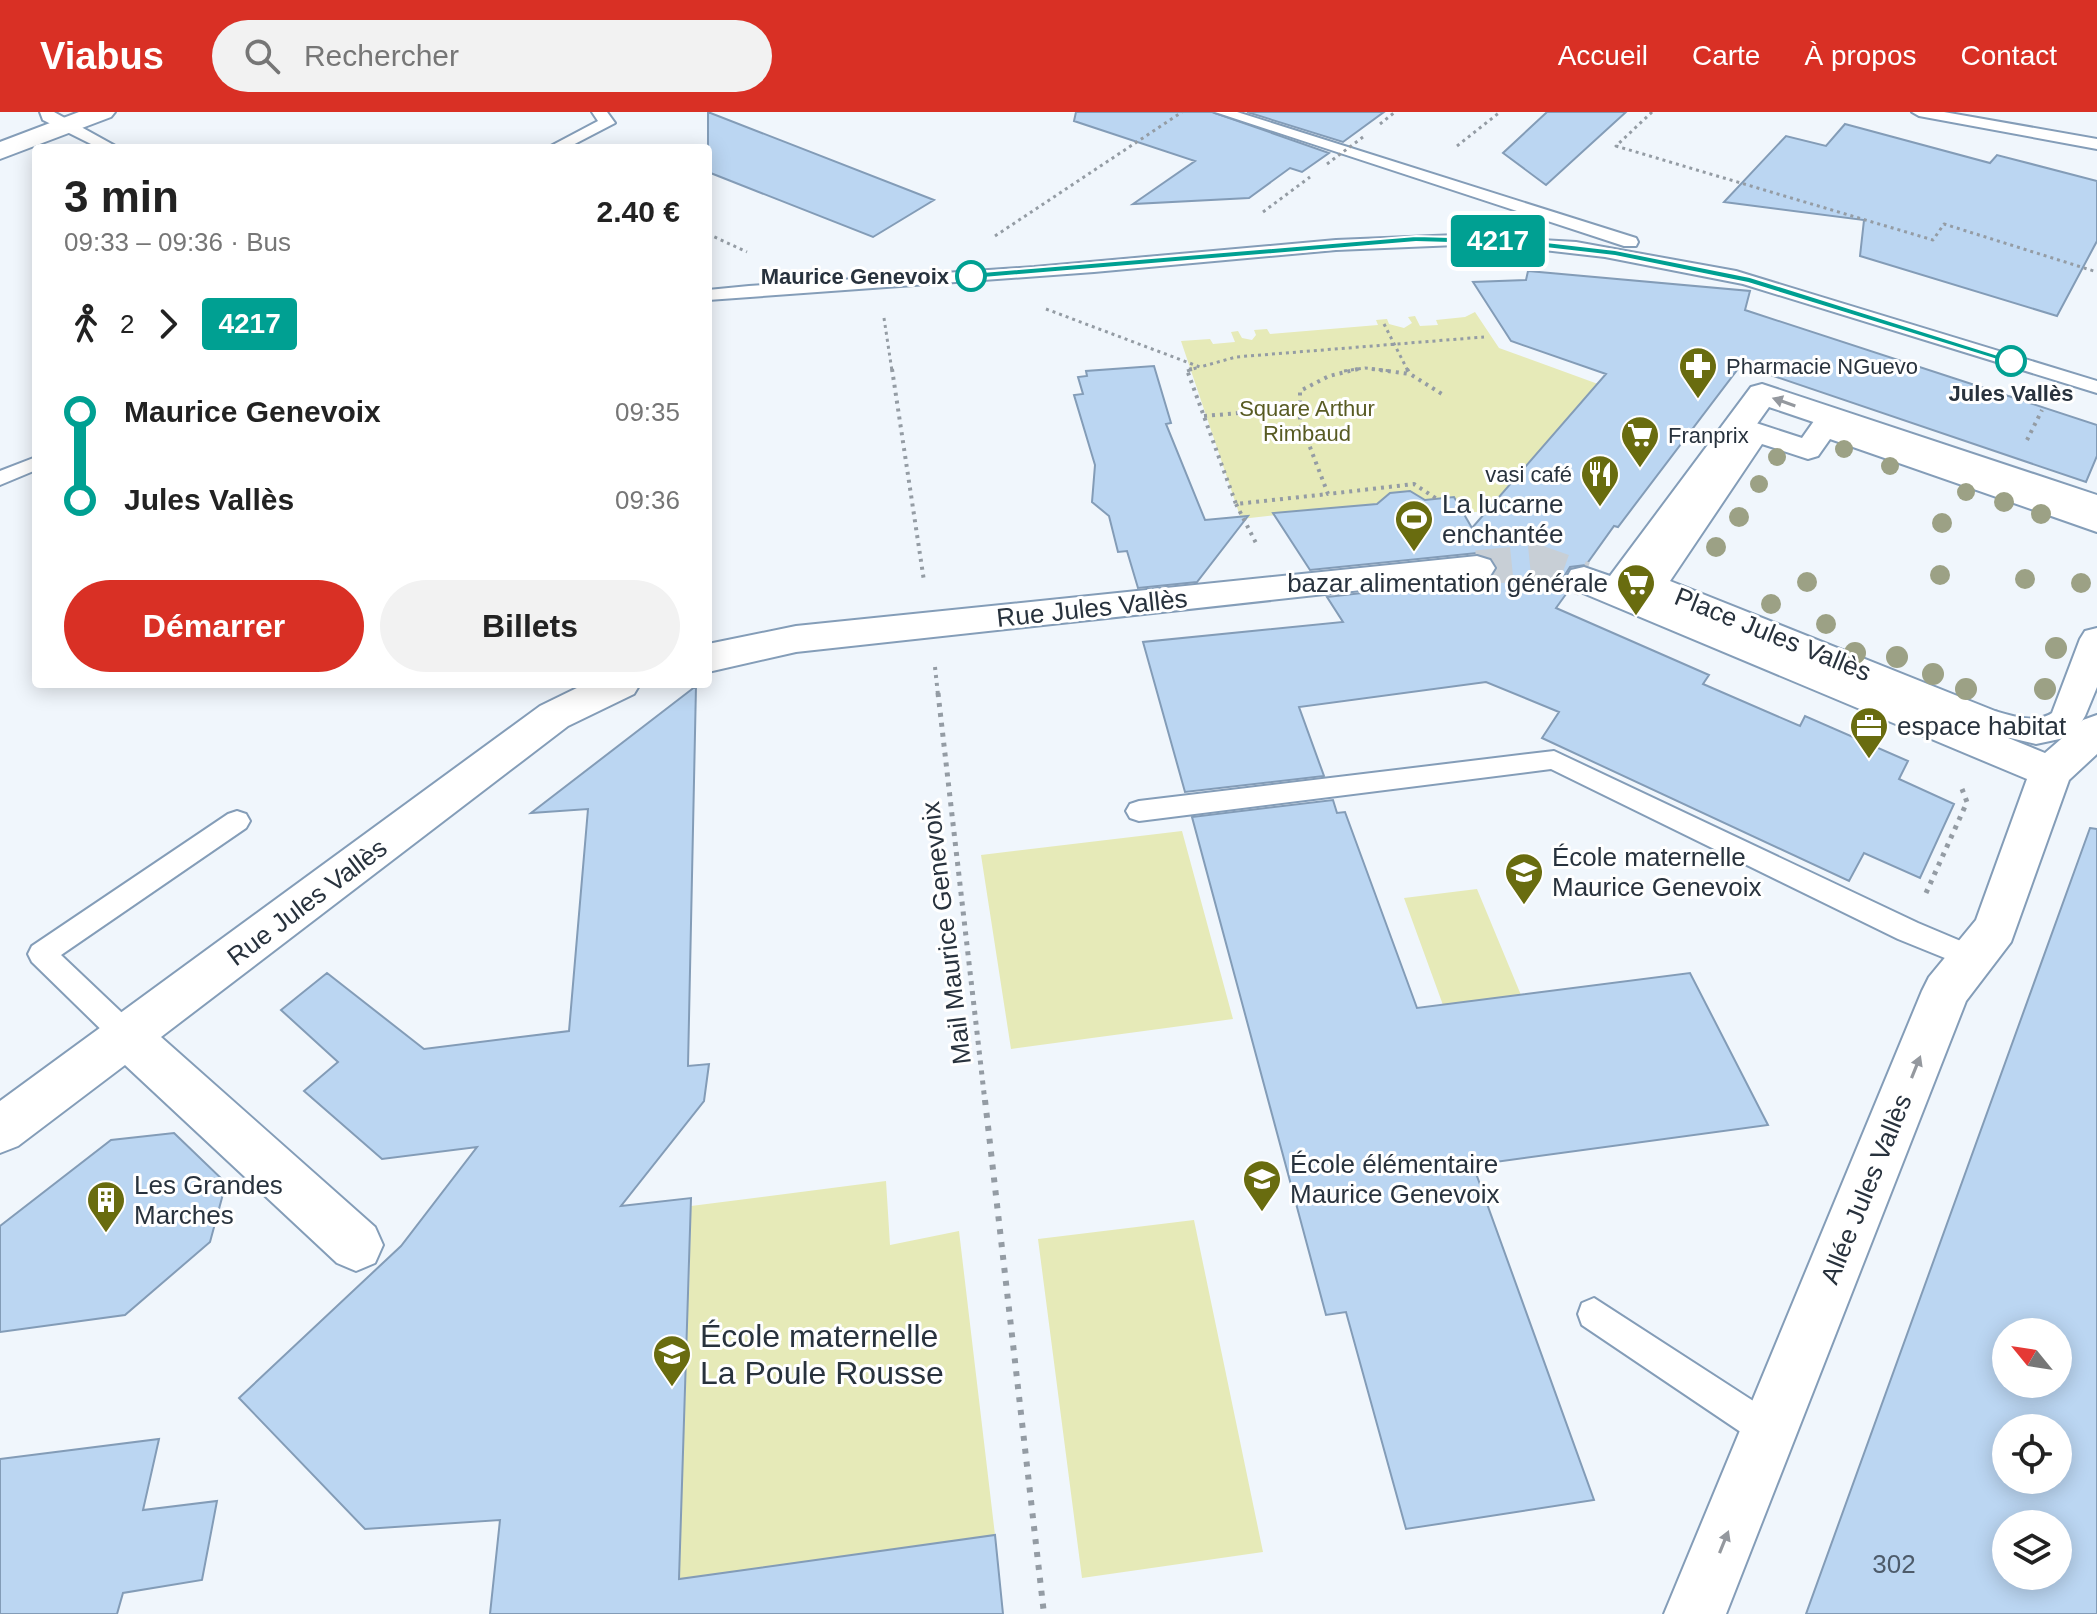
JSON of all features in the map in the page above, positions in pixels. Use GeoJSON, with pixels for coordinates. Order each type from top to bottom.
{"type":"FeatureCollection","features":[{"type":"Feature","properties":{"kind":"street"},"geometry":{"type":"LineString","coordinates":[[0,151],[57,119],[102,112]]}},
{"type":"Feature","properties":{"kind":"street"},"geometry":{"type":"LineString","coordinates":[[2097,507],[1762,394],[1601,586],[2051,772],[2097,730]]}},
{"type":"Feature","properties":{"kind":"street","name":"Place Jules Vallès"},"geometry":{"type":"LineString","coordinates":[[2097,522],[1824,427],[1808,450],[1756,432],[1651,585],[1984,720],[2013,728],[2052,729],[2065,721],[2097,639]]}},
{"type":"Feature","properties":{"kind":"street","name":"Rue Jules Vallès"},"geometry":{"type":"LineString","coordinates":[[712,657],[796,639],[1477,568]]}},
{"type":"Feature","properties":{"kind":"street","name":"Rue Jules Vallès"},"geometry":{"type":"LineString","coordinates":[[0,1130],[554,716],[612,688]]}},
{"type":"Feature","properties":{"kind":"street","name":"Allée Jules Vallès"},"geometry":{"type":"LineString","coordinates":[[1695,1614],[1946,991],[1995,929],[2051,772]]}},
{"type":"Feature","properties":{"kind":"street"},"geometry":{"type":"LineString","coordinates":[[128,1037],[356,1245]]}},
{"type":"Feature","properties":{"kind":"lane"},"geometry":{"type":"LineString","coordinates":[[563,144],[607,123],[599,112]]}},
{"type":"Feature","properties":{"kind":"lane"},"geometry":{"type":"LineString","coordinates":[[1222,112],[2097,387]]}},
{"type":"Feature","properties":{"kind":"lane"},"geometry":{"type":"LineString","coordinates":[[1919,112],[2097,144]]}},
{"type":"Feature","properties":{"kind":"lane"},"geometry":{"type":"LineString","coordinates":[[57,119],[104,144]]}},
{"type":"Feature","properties":{"kind":"lane"},"geometry":{"type":"LineString","coordinates":[[712,295],[878,281],[1033,273],[1416,239],[1519,242],[1615,253],[1750,280]]}},
{"type":"Feature","properties":{"kind":"lane"},"geometry":{"type":"LineString","coordinates":[[0,479],[32,465]]}},
{"type":"Feature","properties":{"kind":"lane"},"geometry":{"type":"LineString","coordinates":[[1139,811],[1554,760],[1908,931],[1972,958]]}},
{"type":"Feature","properties":{"kind":"lane"},"geometry":{"type":"LineString","coordinates":[[128,1037],[42,954],[237,821]]}},
{"type":"Feature","properties":{"kind":"lane"},"geometry":{"type":"LineString","coordinates":[[1594,1314],[1769,1431]]}},
{"type":"Feature","properties":{"kind":"path"},"geometry":{"type":"LineString","coordinates":[[986,241],[1182,112]]}},
{"type":"Feature","properties":{"kind":"path"},"geometry":{"type":"LineString","coordinates":[[1652,112],[1616,146],[1933,240],[1944,224],[2097,272]]}},
{"type":"Feature","properties":{"kind":"path"},"geometry":{"type":"LineString","coordinates":[[1327,164],[1363,137]]}},
{"type":"Feature","properties":{"kind":"path"},"geometry":{"type":"LineString","coordinates":[[712,236],[749,253]]}},
{"type":"Feature","properties":{"kind":"path","name":"Mail Maurice Genevoix"},"geometry":{"type":"LineString","coordinates":[[878,281],[931,625],[1044,1614]]}},
{"type":"Feature","properties":{"kind":"path"},"geometry":{"type":"LineString","coordinates":[[1038,306],[1200,367]]}},
{"type":"Feature","properties":{"kind":"path"},"geometry":{"type":"LineString","coordinates":[[1384,324],[1410,374]]}},
{"type":"Feature","properties":{"kind":"path"},"geometry":{"type":"LineString","coordinates":[[1437,499],[1414,484],[1236,504],[1187,370],[1236,357],[1484,337]]}},
{"type":"Feature","properties":{"kind":"path"},"geometry":{"type":"LineString","coordinates":[[1328,494],[1300,421],[1300,391],[1328,373],[1372,367],[1410,374],[1442,394]]}},
{"type":"Feature","properties":{"kind":"path"},"geometry":{"type":"LineString","coordinates":[[1998,474],[2017,459],[2043,407]]}},
{"type":"Feature","properties":{"kind":"path"},"geometry":{"type":"LineString","coordinates":[[1204,416],[1300,408]]}},
{"type":"Feature","properties":{"kind":"path"},"geometry":{"type":"LineString","coordinates":[[1908,931],[1967,802],[1959,780]]}},
{"type":"Feature","properties":{"kind":"green space","name":"Square Arthur Rimbaud"},"geometry":{"type":"Polygon","coordinates":[[[1475,312],[1499,348],[1598,384],[1487,511],[1463,513],[1454,497],[1420,500],[1410,491],[1390,493],[1389,502],[1241,519],[1181,341],[1210,339],[1213,344],[1235,342],[1231,332],[1238,331],[1242,338],[1252,340],[1256,335],[1254,330],[1267,329],[1270,334],[1378,325],[1376,320],[1387,319],[1389,324],[1404,328],[1412,323],[1408,317],[1415,316],[1420,326],[1438,325],[1436,320],[1465,317],[1475,312]]]}},
{"type":"Feature","properties":{"kind":"green space"},"geometry":{"type":"Polygon","coordinates":[[[1182,831],[1233,1019],[1011,1049],[981,855],[1182,831]]]}},
{"type":"Feature","properties":{"kind":"green space"},"geometry":{"type":"Polygon","coordinates":[[[1477,889],[1521,995],[1443,1005],[1404,898],[1477,889]]]}},
{"type":"Feature","properties":{"kind":"green space"},"geometry":{"type":"Polygon","coordinates":[[[886,1181],[890,1245],[959,1231],[995,1535],[653,1583],[682,1489],[686,1375],[662,1378],[666,1298],[689,1294],[691,1206],[886,1181]]]}},
{"type":"Feature","properties":{"kind":"green space"},"geometry":{"type":"Polygon","coordinates":[[[1194,1220],[1263,1552],[1082,1578],[1038,1239],[1194,1220]]]}},
{"type":"Feature","properties":{"kind":"building"},"geometry":{"type":"Polygon","coordinates":[[[708,112],[934,200],[873,237],[712,174],[712,144],[708,144],[708,112]]]}},
{"type":"Feature","properties":{"kind":"building"},"geometry":{"type":"Polygon","coordinates":[[[1076,112],[1212,112],[1329,153],[1302,172],[1290,168],[1249,198],[1133,204],[1195,161],[1074,121],[1076,112]]]}},
{"type":"Feature","properties":{"kind":"building"},"geometry":{"type":"Polygon","coordinates":[[[1247,112],[1384,112],[1343,142],[1247,112]]]}},
{"type":"Feature","properties":{"kind":"building"},"geometry":{"type":"Polygon","coordinates":[[[1547,112],[1626,112],[1546,185],[1503,153],[1547,112]]]}},
{"type":"Feature","properties":{"kind":"building"},"geometry":{"type":"Polygon","coordinates":[[[1845,124],[1990,163],[1997,155],[2097,181],[2097,241],[2057,316],[1860,256],[1864,220],[1724,202],[1786,136],[1826,146],[1845,124]]]}},
{"type":"Feature","properties":{"kind":"building"},"geometry":{"type":"Polygon","coordinates":[[[1528,271],[1750,291],[1745,310],[2097,425],[2097,456],[2086,482],[1741,365],[1618,527],[1614,526],[1586,565],[1570,567],[1563,578],[1569,590],[1556,608],[1709,675],[1703,684],[1800,726],[1805,716],[1908,761],[1899,779],[1954,804],[1920,878],[1864,853],[1849,881],[1542,738],[1559,712],[1486,682],[1299,707],[1324,776],[1185,792],[1143,642],[1343,622],[1327,597],[1493,578],[1498,570],[1493,558],[1477,553],[1310,570],[1273,513],[1377,504],[1390,493],[1410,491],[1425,500],[1454,497],[1472,528],[1606,374],[1511,341],[1473,282],[1526,280],[1528,271]]]}},
{"type":"Feature","properties":{"kind":"building"},"geometry":{"type":"Polygon","coordinates":[[[1154,366],[1171,423],[1166,424],[1205,520],[1248,516],[1197,582],[1138,588],[1127,551],[1118,552],[1109,516],[1092,502],[1095,465],[1074,395],[1083,394],[1078,377],[1087,376],[1086,371],[1154,366]]]}},
{"type":"Feature","properties":{"kind":"building"},"geometry":{"type":"Polygon","coordinates":[[[696,688],[688,1066],[709,1064],[704,1101],[621,1206],[691,1198],[679,1579],[995,1535],[1003,1614],[490,1614],[500,1520],[365,1529],[239,1398],[401,1246],[477,1147],[382,1159],[304,1091],[338,1062],[281,1010],[327,973],[424,1049],[569,1031],[588,809],[531,813],[696,688]]]}},
{"type":"Feature","properties":{"kind":"building"},"geometry":{"type":"Polygon","coordinates":[[[1333,800],[1337,813],[1345,812],[1417,1008],[1690,973],[1768,1125],[1473,1165],[1594,1500],[1406,1529],[1346,1312],[1326,1315],[1192,817],[1333,800]]]}},
{"type":"Feature","properties":{"kind":"building"},"geometry":{"type":"Polygon","coordinates":[[[2090,828],[2097,829],[2097,1614],[1806,1614],[2090,828]]]}},
{"type":"Feature","properties":{"kind":"building","name":"Les Grandes Marches"},"geometry":{"type":"Polygon","coordinates":[[[174,1133],[226,1183],[210,1242],[125,1315],[0,1332],[0,1226],[111,1140],[174,1133]]]}},
{"type":"Feature","properties":{"kind":"building"},"geometry":{"type":"Polygon","coordinates":[[[159,1439],[143,1510],[217,1501],[202,1580],[123,1593],[117,1614],[0,1614],[0,1459],[159,1439]]]}},
{"type":"Feature","properties":{"kind":"tunnel"},"geometry":{"type":"LineString","coordinates":[[1477,568],[1536,562],[1584,579]]}},
{"type":"Feature","properties":{"kind":"bus line","name":"4217"},"geometry":{"type":"LineString","coordinates":[[971,276],[1416,239],[1519,242],[1615,253],[1750,280],[2011,361]]}},
{"type":"Feature","properties":{"kind":"place","name":"Maurice Genevoix"},"geometry":{"type":"Point","coordinates":[971,276]}},
{"type":"Feature","properties":{"kind":"place","name":"Jules Vallès"},"geometry":{"type":"Point","coordinates":[2011,361]}},
{"type":"Feature","properties":{"kind":"place","name":"Pharmacie NGuevo"},"geometry":{"type":"Point","coordinates":[1698,400]}},
{"type":"Feature","properties":{"kind":"place","name":"Franprix"},"geometry":{"type":"Point","coordinates":[1640,469]}},
{"type":"Feature","properties":{"kind":"place","name":"vasi café"},"geometry":{"type":"Point","coordinates":[1600,508]}},
{"type":"Feature","properties":{"kind":"place","name":"La lucarne enchantée"},"geometry":{"type":"Point","coordinates":[1414,553]}},
{"type":"Feature","properties":{"kind":"place","name":"bazar alimentation générale"},"geometry":{"type":"Point","coordinates":[1636,617]}},
{"type":"Feature","properties":{"kind":"place","name":"espace habitat"},"geometry":{"type":"Point","coordinates":[1869,760]}},
{"type":"Feature","properties":{"kind":"place","name":"École maternelle Maurice Genevoix"},"geometry":{"type":"Point","coordinates":[1524,906]}},
{"type":"Feature","properties":{"kind":"place","name":"École élémentaire Maurice Genevoix"},"geometry":{"type":"Point","coordinates":[1262,1213]}},
{"type":"Feature","properties":{"kind":"place","name":"Les Grandes Marches"},"geometry":{"type":"Point","coordinates":[106,1234]}},
{"type":"Feature","properties":{"kind":"place","name":"École maternelle La Poule Rousse"},"geometry":{"type":"Point","coordinates":[672,1388]}}]}
